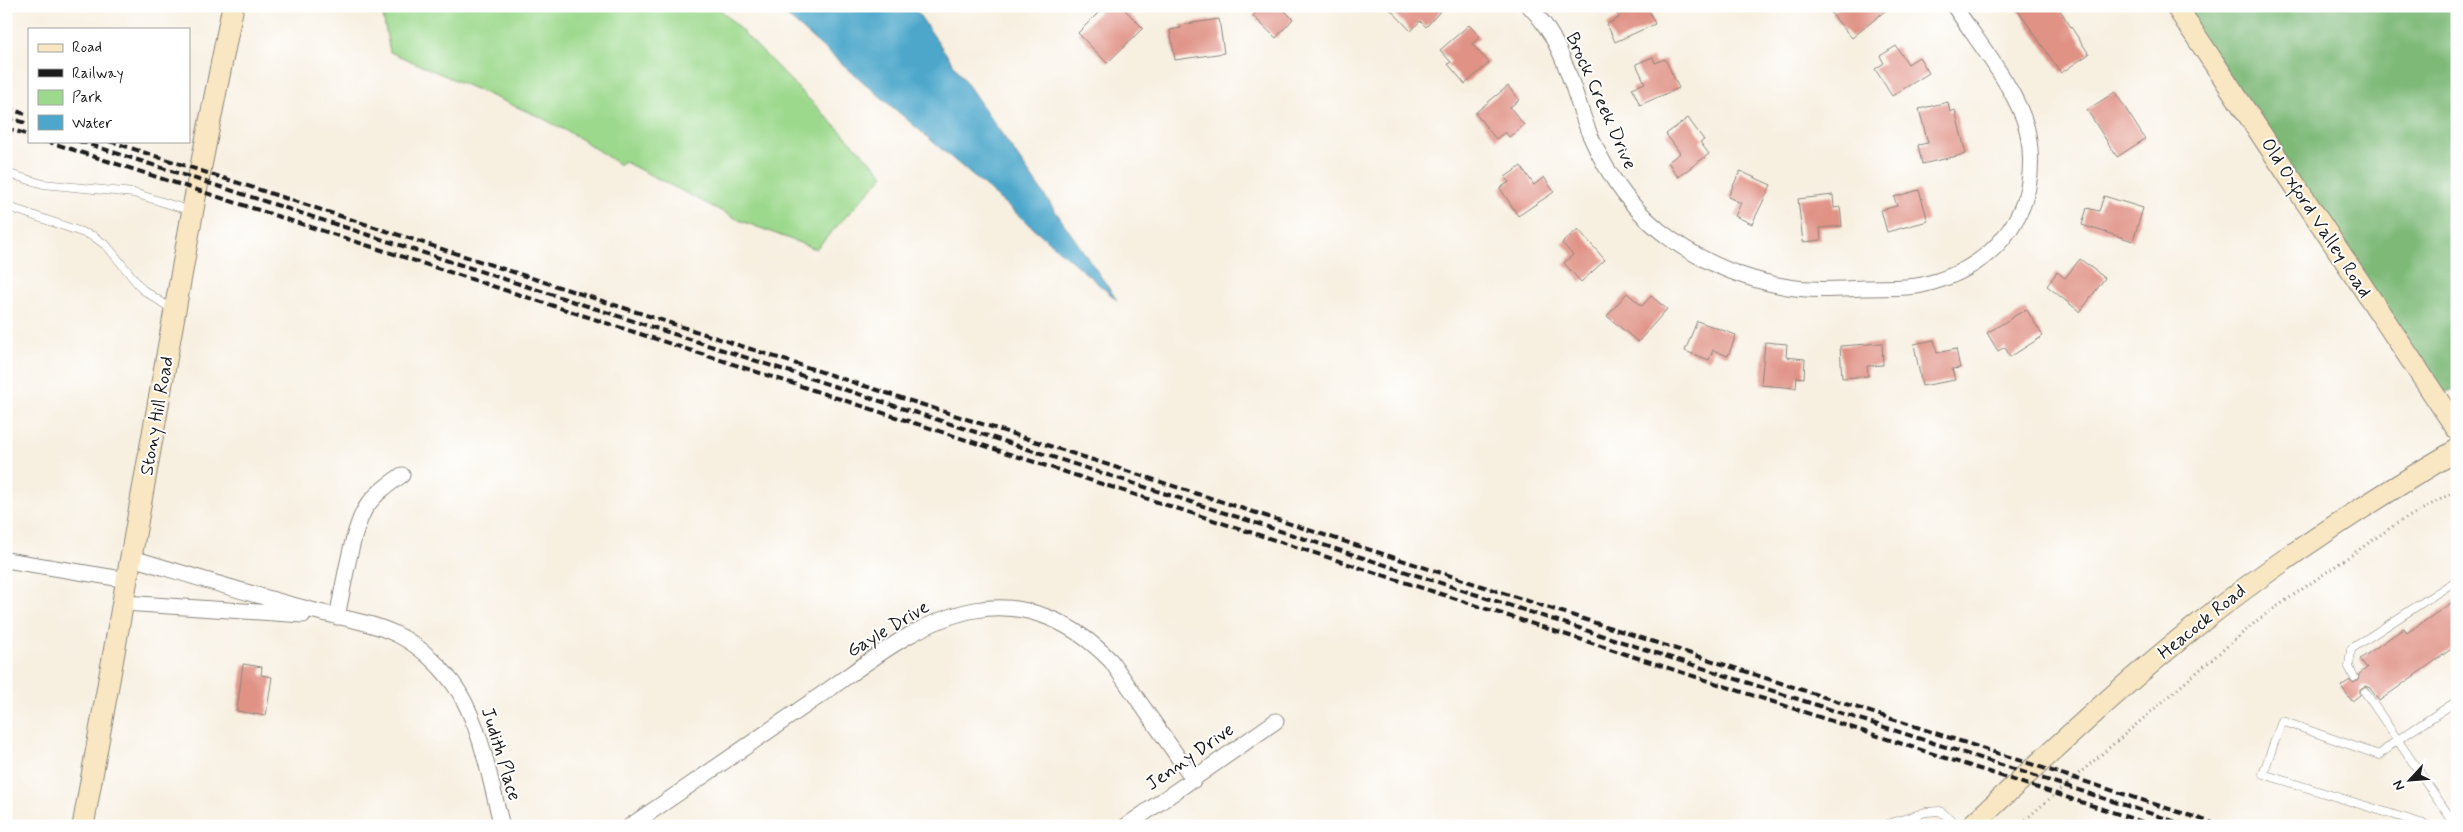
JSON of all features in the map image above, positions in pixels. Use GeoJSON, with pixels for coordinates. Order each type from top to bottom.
{"type":"FeatureCollection","features":[{"type":"Feature","properties":{"kind":"street","name":"Stony Hill Road"},"geometry":{"type":"LineString","coordinates":[[83,826],[193,211],[233,6]]}},
{"type":"Feature","properties":{"kind":"street","name":"Brock Creek Drive"},"geometry":{"type":"LineString","coordinates":[[1530,6],[1552,38],[1568,68],[1590,134],[1602,161],[1616,184],[1642,214],[1673,240],[1726,270],[1789,287],[1819,290],[1919,286],[1962,273],[1983,260],[2004,239],[2024,202],[2029,183],[2031,157],[2024,118],[2011,92],[1954,6]]}},
{"type":"Feature","properties":{"kind":"street","name":"Old Oxford Valley Road"},"geometry":{"type":"LineString","coordinates":[[2176,6],[2457,429]]}},
{"type":"Feature","properties":{"kind":"street","name":"Heacock Road"},"geometry":{"type":"LineString","coordinates":[[1971,826],[2122,688],[2198,624],[2324,532],[2457,450]]}},
{"type":"Feature","properties":{"kind":"street"},"geometry":{"type":"LineString","coordinates":[[337,617],[359,520],[367,506],[378,493],[402,476]]}},
{"type":"Feature","properties":{"kind":"street","name":"Judith Place"},"geometry":{"type":"LineString","coordinates":[[132,558],[398,635],[432,660],[459,693],[472,720],[502,826]]}},
{"type":"Feature","properties":{"kind":"street"},"geometry":{"type":"LineString","coordinates":[[6,560],[128,580]]}},
{"type":"Feature","properties":{"kind":"street","name":"Judith Place"},"geometry":{"type":"LineString","coordinates":[[124,603],[337,617]]}},
{"type":"Feature","properties":{"kind":"street","name":"Gayle Drive"},"geometry":{"type":"LineString","coordinates":[[630,826],[877,657],[924,627],[952,615],[990,608],[1023,609],[1042,614],[1080,633],[1094,644],[1111,661],[1194,780]]}},
{"type":"Feature","properties":{"kind":"street","name":"Jenny Drive"},"geometry":{"type":"LineString","coordinates":[[1126,826],[1276,721]]}},
{"type":"Feature","properties":{"kind":"lane"},"geometry":{"type":"LineString","coordinates":[[6,173],[43,184],[134,193],[193,211]]}},
{"type":"Feature","properties":{"kind":"lane"},"geometry":{"type":"LineString","coordinates":[[6,206],[93,236],[107,246],[142,289],[175,311]]}},
{"type":"Feature","properties":{"kind":"lane"},"geometry":{"type":"LineString","coordinates":[[2354,677],[2349,667],[2351,649],[2457,580]]}},
{"type":"Feature","properties":{"kind":"lane"},"geometry":{"type":"LineString","coordinates":[[2365,692],[2396,741],[2456,826]]}},
{"type":"Feature","properties":{"kind":"lane"},"geometry":{"type":"LineString","coordinates":[[2430,826],[2262,774],[2282,721],[2379,755],[2396,741],[2457,701]]}},
{"type":"Feature","properties":{"kind":"lane"},"geometry":{"type":"LineString","coordinates":[[1882,826],[1926,812],[1940,811],[1960,826]]}},
{"type":"Feature","properties":{"kind":"path"},"geometry":{"type":"LineString","coordinates":[[2018,826],[2259,619],[2396,524],[2457,490]]}},
{"type":"Feature","properties":{"kind":"green space"},"geometry":{"type":"Polygon","coordinates":[[[381,6],[717,6],[884,175],[816,249],[739,220],[623,161],[620,165],[576,136],[540,117],[390,52],[381,6]]]}},
{"type":"Feature","properties":{"kind":"green space"},"geometry":{"type":"Polygon","coordinates":[[[2176,6],[2457,6],[2457,388],[2435,396],[2176,6]]]}},
{"type":"Feature","properties":{"kind":"water"},"geometry":{"type":"Polygon","coordinates":[[[775,6],[913,6],[1117,300],[775,6]]]}},
{"type":"Feature","properties":{"kind":"building"},"geometry":{"type":"Polygon","coordinates":[[[1105,6],[1121,6],[1143,28],[1107,63],[1078,33],[1105,6]]]}},
{"type":"Feature","properties":{"kind":"building"},"geometry":{"type":"Polygon","coordinates":[[[1261,6],[1280,6],[1293,19],[1276,38],[1253,16],[1261,6]]]}},
{"type":"Feature","properties":{"kind":"building"},"geometry":{"type":"Polygon","coordinates":[[[1387,6],[1445,6],[1426,27],[1420,21],[1411,31],[1387,6]]]}},
{"type":"Feature","properties":{"kind":"building"},"geometry":{"type":"Polygon","coordinates":[[[1614,6],[1647,6],[1655,24],[1615,42],[1607,24],[1619,18],[1614,6]]]}},
{"type":"Feature","properties":{"kind":"building"},"geometry":{"type":"Polygon","coordinates":[[[1840,6],[1891,6],[1852,38],[1831,13],[1840,6]]]}},
{"type":"Feature","properties":{"kind":"building"},"geometry":{"type":"Polygon","coordinates":[[[2015,6],[2057,6],[2089,54],[2061,73],[2015,6]]]}},
{"type":"Feature","properties":{"kind":"building"},"geometry":{"type":"Polygon","coordinates":[[[1219,19],[1224,53],[1175,60],[1170,30],[1181,28],[1180,25],[1219,19]]]}},
{"type":"Feature","properties":{"kind":"building"},"geometry":{"type":"Polygon","coordinates":[[[1469,25],[1480,37],[1472,44],[1489,63],[1465,84],[1448,64],[1451,62],[1440,50],[1469,25]]]}},
{"type":"Feature","properties":{"kind":"building"},"geometry":{"type":"Polygon","coordinates":[[[1896,46],[1908,64],[1919,57],[1929,73],[1892,96],[1875,69],[1884,63],[1880,56],[1896,46]]]}},
{"type":"Feature","properties":{"kind":"building"},"geometry":{"type":"Polygon","coordinates":[[[1653,57],[1655,63],[1665,59],[1679,88],[1640,105],[1632,88],[1645,83],[1636,64],[1653,57]]]}},
{"type":"Feature","properties":{"kind":"building"},"geometry":{"type":"Polygon","coordinates":[[[1508,86],[1519,100],[1510,107],[1524,125],[1509,137],[1505,132],[1496,139],[1475,113],[1508,86]]]}},
{"type":"Feature","properties":{"kind":"building"},"geometry":{"type":"Polygon","coordinates":[[[2115,92],[2145,139],[2117,157],[2087,110],[2115,92]]]}},
{"type":"Feature","properties":{"kind":"building"},"geometry":{"type":"Polygon","coordinates":[[[1948,102],[1950,112],[1955,110],[1966,154],[1922,164],[1918,145],[1928,143],[1919,109],[1948,102]]]}},
{"type":"Feature","properties":{"kind":"building"},"geometry":{"type":"Polygon","coordinates":[[[1688,118],[1704,140],[1700,142],[1709,154],[1678,177],[1668,162],[1680,153],[1666,134],[1688,118]]]}},
{"type":"Feature","properties":{"kind":"building"},"geometry":{"type":"Polygon","coordinates":[[[1521,166],[1534,185],[1544,177],[1554,192],[1518,216],[1500,188],[1509,182],[1505,177],[1521,166]]]}},
{"type":"Feature","properties":{"kind":"building"},"geometry":{"type":"Polygon","coordinates":[[[1740,171],[1771,185],[1752,224],[1735,216],[1741,203],[1728,197],[1740,171]]]}},
{"type":"Feature","properties":{"kind":"building"},"geometry":{"type":"Polygon","coordinates":[[[1919,190],[1928,221],[1887,232],[1881,210],[1897,206],[1894,197],[1919,190]]]}},
{"type":"Feature","properties":{"kind":"building"},"geometry":{"type":"Polygon","coordinates":[[[1833,195],[1834,208],[1840,207],[1842,226],[1820,228],[1821,240],[1803,242],[1798,199],[1833,195]]]}},
{"type":"Feature","properties":{"kind":"building"},"geometry":{"type":"Polygon","coordinates":[[[2104,196],[2143,208],[2133,241],[2082,225],[2087,208],[2099,211],[2104,196]]]}},
{"type":"Feature","properties":{"kind":"building"},"geometry":{"type":"Polygon","coordinates":[[[1578,229],[1605,260],[1581,282],[1564,263],[1573,255],[1562,243],[1578,229]]]}},
{"type":"Feature","properties":{"kind":"building"},"geometry":{"type":"Polygon","coordinates":[[[2080,259],[2105,278],[2080,312],[2047,286],[2057,272],[2065,278],[2080,259]]]}},
{"type":"Feature","properties":{"kind":"building"},"geometry":{"type":"Polygon","coordinates":[[[1627,293],[1642,306],[1651,296],[1667,309],[1638,342],[1607,316],[1627,293]]]}},
{"type":"Feature","properties":{"kind":"building"},"geometry":{"type":"Polygon","coordinates":[[[2026,309],[2043,336],[2010,357],[2005,347],[1998,351],[1987,333],[2026,309]]]}},
{"type":"Feature","properties":{"kind":"building"},"geometry":{"type":"Polygon","coordinates":[[[1697,321],[1736,335],[1728,356],[1713,350],[1709,360],[1685,351],[1697,321]]]}},
{"type":"Feature","properties":{"kind":"building"},"geometry":{"type":"Polygon","coordinates":[[[1934,340],[1937,353],[1956,349],[1960,368],[1952,369],[1955,380],[1922,386],[1914,344],[1934,340]]]}},
{"type":"Feature","properties":{"kind":"building"},"geometry":{"type":"Polygon","coordinates":[[[1765,342],[1787,344],[1786,357],[1805,359],[1804,378],[1797,377],[1796,388],[1761,385],[1765,342]]]}},
{"type":"Feature","properties":{"kind":"building"},"geometry":{"type":"Polygon","coordinates":[[[1882,343],[1883,365],[1867,366],[1868,376],[1842,378],[1840,346],[1882,343]]]}},
{"type":"Feature","properties":{"kind":"building"},"geometry":{"type":"Polygon","coordinates":[[[2457,599],[2457,645],[2379,701],[2370,688],[2365,686],[2360,689],[2360,695],[2352,701],[2341,686],[2350,680],[2354,683],[2358,680],[2359,674],[2367,668],[2360,659],[2404,628],[2407,633],[2457,599]]]}},
{"type":"Feature","properties":{"kind":"building"},"geometry":{"type":"Polygon","coordinates":[[[243,664],[262,667],[261,675],[272,677],[266,716],[237,711],[243,664]]]}},
{"type":"Feature","properties":{"kind":"railway"},"geometry":{"type":"LineString","coordinates":[[6,108],[28,115]]}},
{"type":"Feature","properties":{"kind":"railway"},"geometry":{"type":"LineString","coordinates":[[6,117],[28,124]]}},
{"type":"Feature","properties":{"kind":"railway"},"geometry":{"type":"LineString","coordinates":[[6,128],[28,135]]}},
{"type":"Feature","properties":{"kind":"railway"},"geometry":{"type":"LineString","coordinates":[[49,142],[2155,826]]}},
{"type":"Feature","properties":{"kind":"railway"},"geometry":{"type":"LineString","coordinates":[[82,142],[2189,826]]}},
{"type":"Feature","properties":{"kind":"railway"},"geometry":{"type":"LineString","coordinates":[[112,142],[2222,826]]}}]}
